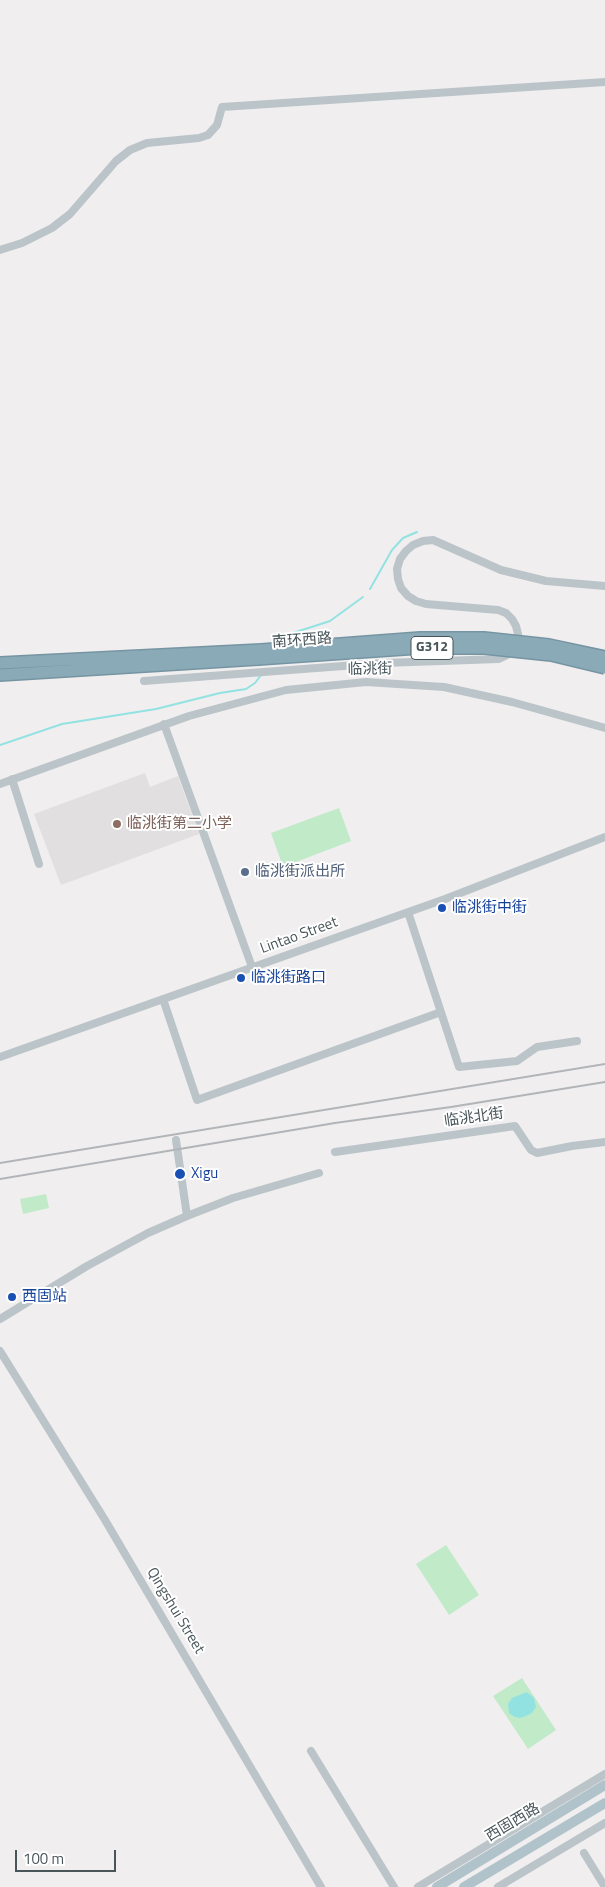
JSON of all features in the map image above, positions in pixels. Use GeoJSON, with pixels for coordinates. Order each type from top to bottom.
{"type":"FeatureCollection","features":[{"type":"Feature","properties":{"kind":"highway","name":"南环西路"},"geometry":{"type":"LineString","coordinates":[[0,675],[260,654],[420,638],[484,638],[549,645],[605,657]]}},
{"type":"Feature","properties":{"kind":"highway","name":"南环西路"},"geometry":{"type":"LineString","coordinates":[[0,663],[419,648],[484,648],[551,655],[605,668]]}},
{"type":"Feature","properties":{"kind":"main road","name":"西固西路"},"geometry":{"type":"LineString","coordinates":[[437,1887],[605,1786]]}},
{"type":"Feature","properties":{"kind":"main road","name":"西固西路"},"geometry":{"type":"LineString","coordinates":[[464,1887],[605,1803]]}},
{"type":"Feature","properties":{"kind":"street"},"geometry":{"type":"LineString","coordinates":[[0,250],[22,243],[52,228],[70,214],[116,161],[130,150],[148,143],[199,138],[208,135],[217,125],[222,107],[605,82]]}},
{"type":"Feature","properties":{"kind":"street"},"geometry":{"type":"LineString","coordinates":[[144,681],[383,663],[499,659],[506,655],[512,650],[518,634],[512,618],[506,613],[498,610],[426,604],[408,596],[402,588],[398,579],[400,559],[413,545],[423,541],[432,540],[501,570],[546,581],[605,586]]}},
{"type":"Feature","properties":{"kind":"street","name":"临洮街"},"geometry":{"type":"LineString","coordinates":[[0,784],[189,716],[286,690],[366,682],[444,686],[512,702],[605,728]]}},
{"type":"Feature","properties":{"kind":"street"},"geometry":{"type":"LineString","coordinates":[[164,724],[252,967]]}},
{"type":"Feature","properties":{"kind":"street"},"geometry":{"type":"LineString","coordinates":[[12,779],[39,864]]}},
{"type":"Feature","properties":{"kind":"street","name":"Lintao Street"},"geometry":{"type":"LineString","coordinates":[[0,1056],[408,912],[605,837]]}},
{"type":"Feature","properties":{"kind":"street"},"geometry":{"type":"LineString","coordinates":[[408,912],[458,1067],[517,1061],[537,1047],[577,1041]]}},
{"type":"Feature","properties":{"kind":"street"},"geometry":{"type":"LineString","coordinates":[[163,999],[197,1100],[441,1012]]}},
{"type":"Feature","properties":{"kind":"street","name":"临洮北街"},"geometry":{"type":"LineString","coordinates":[[335,1152],[514,1126],[531,1150],[537,1153],[605,1142]]}},
{"type":"Feature","properties":{"kind":"street"},"geometry":{"type":"LineString","coordinates":[[176,1140],[187,1216]]}},
{"type":"Feature","properties":{"kind":"street"},"geometry":{"type":"LineString","coordinates":[[0,1319],[87,1266],[148,1233],[233,1198],[319,1173]]}},
{"type":"Feature","properties":{"kind":"street","name":"Qingshui Street"},"geometry":{"type":"LineString","coordinates":[[0,1351],[105,1520],[322,1887]]}},
{"type":"Feature","properties":{"kind":"street"},"geometry":{"type":"LineString","coordinates":[[310,1751],[394,1887]]}},
{"type":"Feature","properties":{"kind":"street"},"geometry":{"type":"LineString","coordinates":[[418,1887],[605,1774]]}},
{"type":"Feature","properties":{"kind":"street"},"geometry":{"type":"LineString","coordinates":[[498,1887],[605,1823]]}},
{"type":"Feature","properties":{"kind":"street"},"geometry":{"type":"LineString","coordinates":[[584,1854],[604,1887]]}},
{"type":"Feature","properties":{"kind":"street"},"geometry":{"type":"LineString","coordinates":[[511,1879],[516,1887]]}},
{"type":"Feature","properties":{"kind":"shaded area","name":"临洮街第二小学"},"geometry":{"type":"Polygon","coordinates":[[[145,773],[150,787],[178,776],[199,834],[61,885],[34,814],[145,773]]]}},
{"type":"Feature","properties":{"kind":"green space"},"geometry":{"type":"Polygon","coordinates":[[[339,808],[351,841],[283,867],[271,833],[339,808]]]}},
{"type":"Feature","properties":{"kind":"green space"},"geometry":{"type":"Polygon","coordinates":[[[46,1194],[49,1208],[23,1214],[20,1199],[46,1194]]]}},
{"type":"Feature","properties":{"kind":"green space"},"geometry":{"type":"Polygon","coordinates":[[[446,1545],[479,1595],[449,1615],[416,1564],[446,1545]]]}},
{"type":"Feature","properties":{"kind":"green space"},"geometry":{"type":"Polygon","coordinates":[[[522,1678],[556,1730],[528,1749],[493,1696],[522,1678]]]}},
{"type":"Feature","properties":{"kind":"water"},"geometry":{"type":"Polygon","coordinates":[[[527,1692],[534,1698],[536,1707],[532,1713],[526,1716],[515,1717],[509,1713],[508,1704],[512,1698],[527,1692]]]}},
{"type":"Feature","properties":{"kind":"waterway"},"geometry":{"type":"LineString","coordinates":[[370,589],[392,550],[403,538],[417,532]]}},
{"type":"Feature","properties":{"kind":"waterway"},"geometry":{"type":"LineString","coordinates":[[282,644],[293,633],[330,621],[363,597]]}},
{"type":"Feature","properties":{"kind":"waterway"},"geometry":{"type":"LineString","coordinates":[[0,745],[62,724],[156,709],[220,693],[246,689],[255,683],[261,675]]}},
{"type":"Feature","properties":{"kind":"railway"},"geometry":{"type":"LineString","coordinates":[[0,1163],[605,1064]]}},
{"type":"Feature","properties":{"kind":"railway"},"geometry":{"type":"LineString","coordinates":[[0,1179],[335,1123],[451,1107],[605,1082]]}},
{"type":"Feature","properties":{"kind":"place","name":"临洮街第二小学"},"geometry":{"type":"Point","coordinates":[117,824]}},
{"type":"Feature","properties":{"kind":"place","name":"临洮街派出所"},"geometry":{"type":"Point","coordinates":[245,872]}},
{"type":"Feature","properties":{"kind":"place","name":"临洮街中街"},"geometry":{"type":"Point","coordinates":[442,908]}},
{"type":"Feature","properties":{"kind":"place","name":"临洮街路口"},"geometry":{"type":"Point","coordinates":[241,978]}},
{"type":"Feature","properties":{"kind":"place","name":"Xigu"},"geometry":{"type":"Point","coordinates":[180,1174]}},
{"type":"Feature","properties":{"kind":"place","name":"西固站"},"geometry":{"type":"Point","coordinates":[12,1297]}}]}
